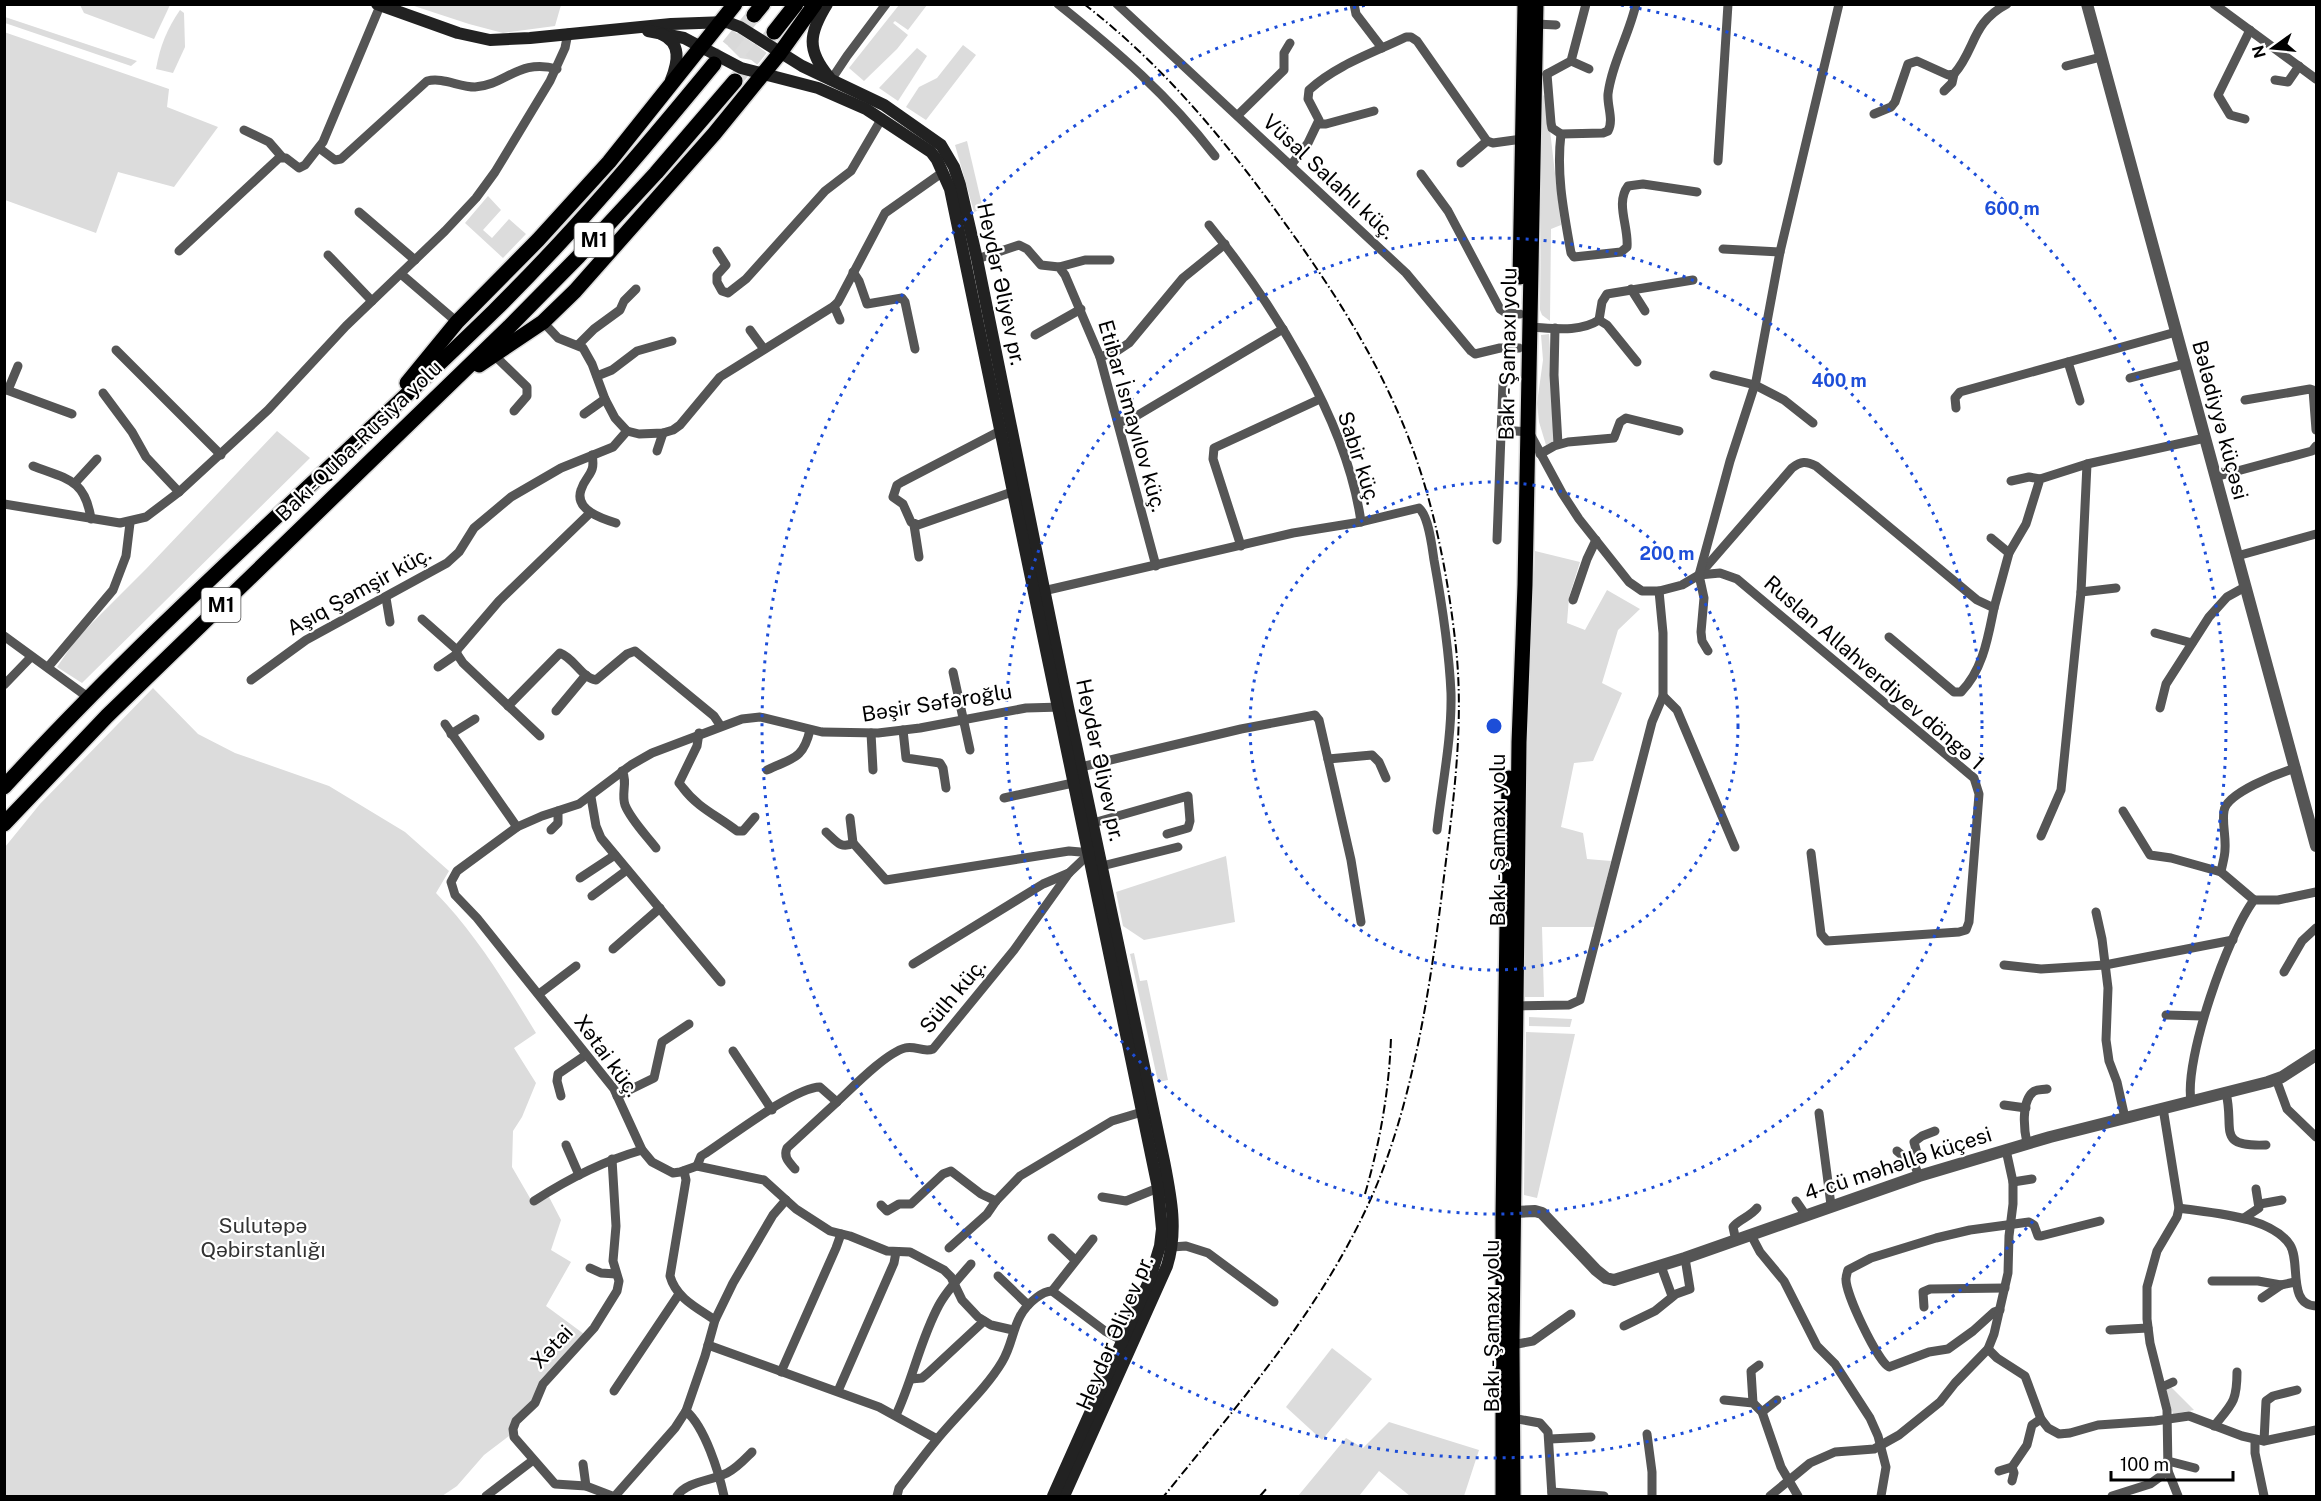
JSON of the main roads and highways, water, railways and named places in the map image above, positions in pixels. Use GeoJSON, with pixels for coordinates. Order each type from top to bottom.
{"type":"FeatureCollection","features":[{"type":"Feature","properties":{"kind":"highway"},"geometry":{"type":"LineString","coordinates":[[367,432],[457,322],[573,203],[648,115],[735,4]]}},
{"type":"Feature","properties":{"kind":"highway"},"geometry":{"type":"LineString","coordinates":[[774,32],[796,4]]}},
{"type":"Feature","properties":{"kind":"highway"},"geometry":{"type":"LineString","coordinates":[[442,390],[543,322],[574,291],[659,197],[763,74],[815,4]]}},
{"type":"Feature","properties":{"kind":"highway","name":"Bakı - Şamaxı yolu"},"geometry":{"type":"LineString","coordinates":[[1503,1497],[1503,1216],[1508,848],[1525,4]]}},
{"type":"Feature","properties":{"kind":"highway","name":"Bakı - Şamaxı yolu"},"geometry":{"type":"LineString","coordinates":[[1514,1497],[1512,1345],[1519,742],[1516,430],[1529,327],[1541,73],[1536,4]]}},
{"type":"Feature","properties":{"kind":"highway","name":"Bakı-Quba-Rusiya yolu"},"geometry":{"type":"LineString","coordinates":[[4,787],[89,698],[495,309],[563,240],[638,156],[714,64]]}},
{"type":"Feature","properties":{"kind":"highway","name":"Bakı-Quba-Rusiya yolu"},"geometry":{"type":"LineString","coordinates":[[4,824],[107,716],[579,256],[656,173],[735,81]]}},
{"type":"Feature","properties":{"kind":"main road"},"geometry":{"type":"LineString","coordinates":[[827,4],[816,24],[812,40],[816,59],[831,80]]}},
{"type":"Feature","properties":{"kind":"main road"},"geometry":{"type":"LineString","coordinates":[[378,5],[479,38],[506,40],[620,28],[721,21]]}},
{"type":"Feature","properties":{"kind":"main road","name":"Heydər Əliyev pr."},"geometry":{"type":"LineString","coordinates":[[721,21],[740,27],[780,53],[865,95],[925,146],[937,160],[955,208],[1012,492],[1039,592]]}},
{"type":"Feature","properties":{"kind":"main road","name":"Heydər Əliyev pr."},"geometry":{"type":"LineString","coordinates":[[620,28],[684,38],[702,45],[741,68],[800,82],[934,138],[948,156],[960,184],[977,259],[1062,707],[1073,783],[1094,853],[1161,1213],[1160,1246],[1150,1279],[1053,1497]]}},
{"type":"Feature","properties":{"kind":"main road"},"geometry":{"type":"LineString","coordinates":[[648,115],[671,80],[677,59],[674,44],[666,36],[657,32]]}},
{"type":"Feature","properties":{"kind":"main road","name":"Heydər Əliyev pr."},"geometry":{"type":"LineString","coordinates":[[1062,707],[1081,767],[1093,823],[1094,853],[1102,866],[1173,1214],[1172,1247],[1154,1299],[1064,1497]]}},
{"type":"Feature","properties":{"kind":"tunnel"},"geometry":{"type":"LineString","coordinates":[[714,64],[754,15]]}},
{"type":"Feature","properties":{"kind":"tunnel"},"geometry":{"type":"LineString","coordinates":[[737,78],[774,32]]}},
{"type":"Feature","properties":{"kind":"railway"},"geometry":{"type":"LineString","coordinates":[[1084,4],[1167,78],[1216,134],[1304,250],[1359,335],[1404,426],[1423,481],[1446,576],[1458,680],[1456,775],[1436,936],[1418,1044],[1390,1149],[1358,1226],[1310,1308],[1254,1385],[1164,1496]]}},
{"type":"Feature","properties":{"kind":"railway"},"geometry":{"type":"LineString","coordinates":[[1365,1194],[1383,1117],[1391,1038]]}},
{"type":"Feature","properties":{"kind":"railway"},"geometry":{"type":"LineString","coordinates":[[1260,1496],[1268,1487]]}},
{"type":"Feature","properties":{"kind":"park label","name":"Sulutəpə Qəbirstanlığı"},"geometry":{"type":"Point","coordinates":[263,1238]}}]}
